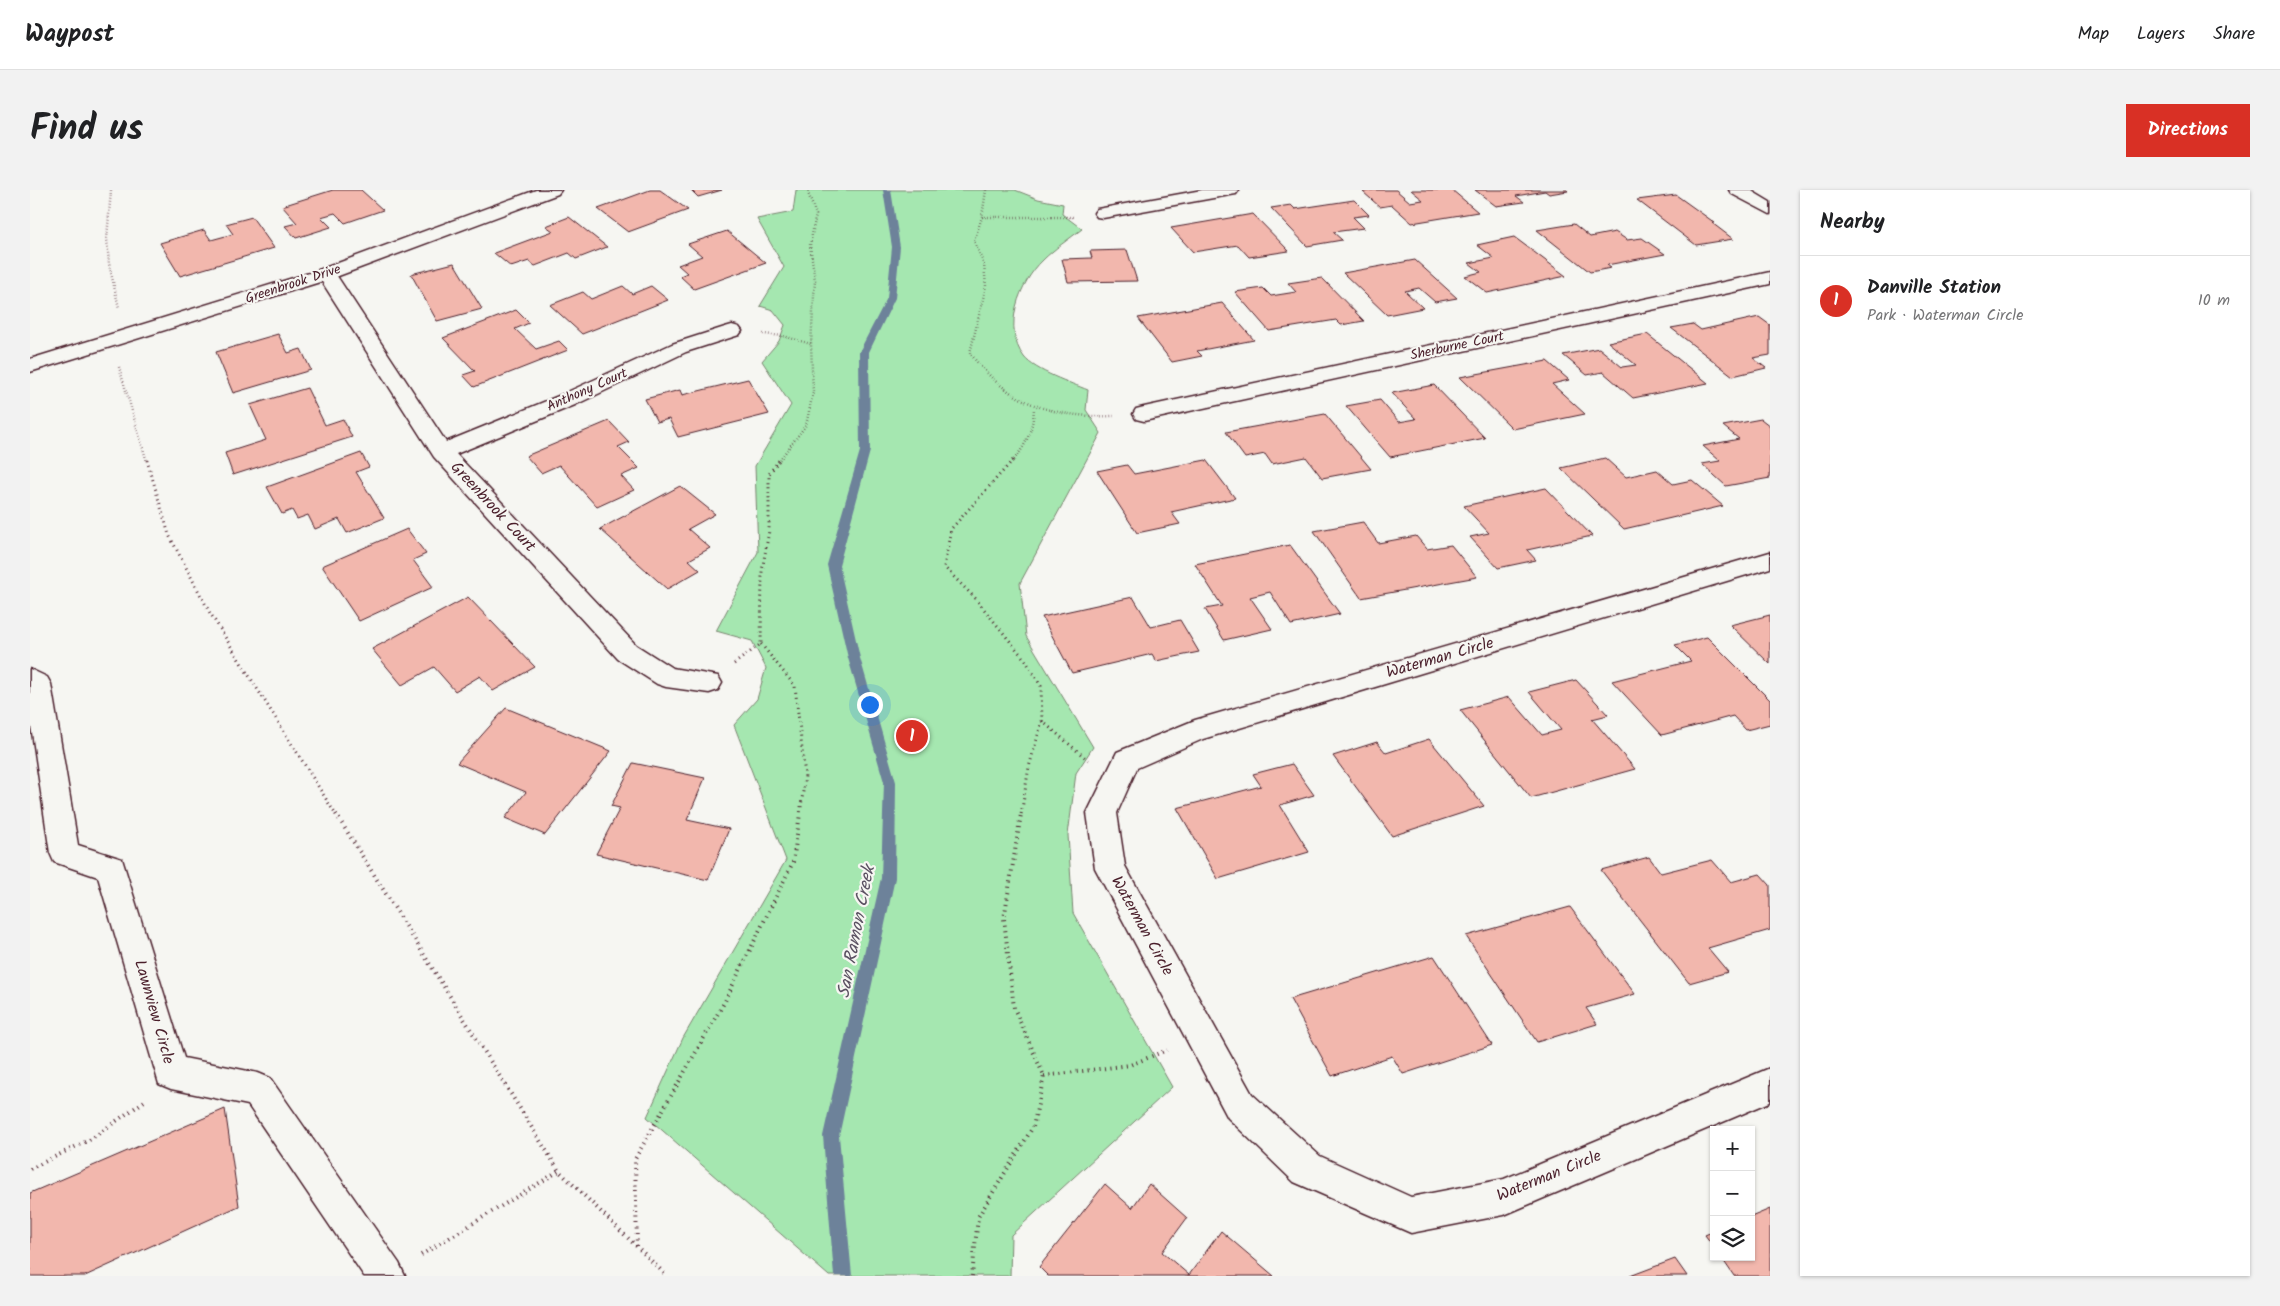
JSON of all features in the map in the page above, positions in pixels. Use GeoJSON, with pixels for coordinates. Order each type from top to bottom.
{"type":"FeatureCollection","features":[{"type":"Feature","properties":{"kind":"street","name":"Greenbrook Drive"},"geometry":{"type":"LineString","coordinates":[[30,366],[326,274],[552,190]]}},
{"type":"Feature","properties":{"kind":"street"},"geometry":{"type":"LineString","coordinates":[[1103,213],[1230,190]]}},
{"type":"Feature","properties":{"kind":"street"},"geometry":{"type":"LineString","coordinates":[[1738,190],[1770,209]]}},
{"type":"Feature","properties":{"kind":"street","name":"Greenbrook Court"},"geometry":{"type":"LineString","coordinates":[[326,274],[442,452],[627,652],[666,677],[708,683]]}},
{"type":"Feature","properties":{"kind":"street","name":"Sherburne Court"},"geometry":{"type":"LineString","coordinates":[[1144,414],[1770,278]]}},
{"type":"Feature","properties":{"kind":"street","name":"Anthony Court"},"geometry":{"type":"LineString","coordinates":[[442,452],[568,400],[679,348],[732,332]]}},
{"type":"Feature","properties":{"kind":"street","name":"Waterman Circle"},"geometry":{"type":"LineString","coordinates":[[1770,560],[1195,731],[1127,760],[1102,813],[1110,868],[1240,1106],[1307,1169],[1411,1215],[1504,1197],[1770,1085]]}},
{"type":"Feature","properties":{"kind":"street","name":"Lawnview Circle"},"geometry":{"type":"LineString","coordinates":[[30,679],[38,684],[65,853],[111,868],[171,1072],[258,1090],[387,1276]]}},
{"type":"Feature","properties":{"kind":"path"},"geometry":{"type":"LineString","coordinates":[[111,190],[107,238],[109,264],[120,311]]}},
{"type":"Feature","properties":{"kind":"path"},"geometry":{"type":"LineString","coordinates":[[637,1246],[635,1158],[724,1001],[793,862],[805,776],[795,686],[761,644],[762,572],[769,531],[769,474],[806,426],[813,393],[811,344],[816,280],[810,245],[816,215],[807,190]]}},
{"type":"Feature","properties":{"kind":"path"},"geometry":{"type":"LineString","coordinates":[[986,190],[982,217],[974,241],[984,265],[986,286],[970,353],[997,387],[1034,408],[1087,418],[1144,414]]}},
{"type":"Feature","properties":{"kind":"path"},"geometry":{"type":"LineString","coordinates":[[982,217],[1063,218],[1103,213]]}},
{"type":"Feature","properties":{"kind":"path"},"geometry":{"type":"LineString","coordinates":[[732,332],[784,336],[811,344]]}},
{"type":"Feature","properties":{"kind":"path"},"geometry":{"type":"LineString","coordinates":[[118,364],[169,535],[210,613],[559,1171],[667,1276]]}},
{"type":"Feature","properties":{"kind":"path"},"geometry":{"type":"LineString","coordinates":[[972,1276],[978,1217],[1033,1127],[1044,1076],[1014,1008],[1004,919],[1029,767],[1042,721],[1041,686],[1026,661],[975,598],[944,567],[951,529],[1024,448],[1033,423],[1034,408]]}},
{"type":"Feature","properties":{"kind":"path"},"geometry":{"type":"LineString","coordinates":[[708,683],[761,644]]}},
{"type":"Feature","properties":{"kind":"path"},"geometry":{"type":"LineString","coordinates":[[1042,721],[1080,752],[1115,788]]}},
{"type":"Feature","properties":{"kind":"path"},"geometry":{"type":"LineString","coordinates":[[1044,1076],[1130,1065],[1202,1036]]}},
{"type":"Feature","properties":{"kind":"path"},"geometry":{"type":"LineString","coordinates":[[30,1169],[71,1152],[124,1118],[154,1093],[171,1072]]}},
{"type":"Feature","properties":{"kind":"path"},"geometry":{"type":"LineString","coordinates":[[387,1276],[559,1171]]}},
{"type":"Feature","properties":{"kind":"green space"},"geometry":{"type":"Polygon","coordinates":[[[796,190],[1015,190],[1038,199],[1063,204],[1062,214],[1082,229],[1047,256],[1034,270],[1016,306],[1014,333],[1024,357],[1029,362],[1054,376],[1088,390],[1086,410],[1101,433],[1020,583],[1026,636],[1093,747],[1076,773],[1068,835],[1073,913],[1172,1087],[1011,1235],[1010,1276],[829,1276],[647,1117],[683,1038],[786,860],[734,725],[757,699],[766,668],[752,641],[716,631],[758,552],[755,466],[791,405],[762,361],[779,341],[785,325],[773,310],[760,306],[784,267],[757,219],[793,212],[796,190]]]}},
{"type":"Feature","properties":{"kind":"building"},"geometry":{"type":"Polygon","coordinates":[[[333,190],[361,190],[383,210],[345,223],[335,213],[321,217],[331,227],[296,238],[285,226],[297,223],[282,206],[333,190]]]}},
{"type":"Feature","properties":{"kind":"building"},"geometry":{"type":"Polygon","coordinates":[[[650,190],[660,190],[688,210],[628,232],[598,209],[650,190]]]}},
{"type":"Feature","properties":{"kind":"building"},"geometry":{"type":"Polygon","coordinates":[[[691,190],[722,190],[698,197],[691,190]]]}},
{"type":"Feature","properties":{"kind":"building"},"geometry":{"type":"Polygon","coordinates":[[[1396,190],[1410,202],[1423,200],[1411,190],[1452,190],[1478,212],[1412,223],[1392,205],[1380,207],[1363,192],[1396,190]]]}},
{"type":"Feature","properties":{"kind":"building"},"geometry":{"type":"Polygon","coordinates":[[[1475,190],[1568,191],[1549,194],[1545,191],[1516,196],[1524,202],[1496,206],[1475,190]]]}},
{"type":"Feature","properties":{"kind":"building"},"geometry":{"type":"Polygon","coordinates":[[[1676,195],[1715,223],[1712,223],[1733,239],[1696,245],[1637,200],[1676,195]]]}},
{"type":"Feature","properties":{"kind":"building"},"geometry":{"type":"Polygon","coordinates":[[[1354,200],[1369,215],[1353,217],[1364,228],[1333,232],[1342,240],[1307,246],[1271,208],[1291,205],[1295,209],[1354,200]]]}},
{"type":"Feature","properties":{"kind":"building"},"geometry":{"type":"Polygon","coordinates":[[[1253,214],[1289,251],[1249,257],[1238,245],[1193,252],[1171,228],[1253,214]]]}},
{"type":"Feature","properties":{"kind":"building"},"geometry":{"type":"Polygon","coordinates":[[[252,217],[274,248],[180,276],[160,243],[204,230],[211,240],[233,234],[226,224],[252,217]]]}},
{"type":"Feature","properties":{"kind":"building"},"geometry":{"type":"Polygon","coordinates":[[[569,217],[607,247],[576,259],[569,253],[535,266],[529,261],[511,267],[494,253],[553,231],[546,226],[569,217]]]}},
{"type":"Feature","properties":{"kind":"building"},"geometry":{"type":"Polygon","coordinates":[[[1574,224],[1590,237],[1615,232],[1627,240],[1642,238],[1665,254],[1607,265],[1611,268],[1590,272],[1537,230],[1574,224]]]}},
{"type":"Feature","properties":{"kind":"building"},"geometry":{"type":"Polygon","coordinates":[[[727,231],[766,263],[694,289],[680,276],[687,273],[678,265],[702,256],[688,244],[727,231]]]}},
{"type":"Feature","properties":{"kind":"building"},"geometry":{"type":"Polygon","coordinates":[[[1514,237],[1566,276],[1487,293],[1465,276],[1481,272],[1469,263],[1494,258],[1477,245],[1514,237]]]}},
{"type":"Feature","properties":{"kind":"building"},"geometry":{"type":"Polygon","coordinates":[[[1127,250],[1137,281],[1068,282],[1062,259],[1092,258],[1090,251],[1127,250]]]}},
{"type":"Feature","properties":{"kind":"building"},"geometry":{"type":"Polygon","coordinates":[[[1415,260],[1457,298],[1435,302],[1419,288],[1405,291],[1423,308],[1387,315],[1343,273],[1415,260]]]}},
{"type":"Feature","properties":{"kind":"building"},"geometry":{"type":"Polygon","coordinates":[[[454,263],[482,309],[437,321],[411,274],[454,263]]]}},
{"type":"Feature","properties":{"kind":"building"},"geometry":{"type":"Polygon","coordinates":[[[1322,278],[1364,321],[1341,325],[1336,320],[1269,331],[1235,292],[1263,288],[1271,296],[1296,292],[1288,283],[1322,278]]]}},
{"type":"Feature","properties":{"kind":"building"},"geometry":{"type":"Polygon","coordinates":[[[623,286],[632,294],[651,286],[668,300],[582,334],[550,305],[583,292],[591,299],[623,286]]]}},
{"type":"Feature","properties":{"kind":"building"},"geometry":{"type":"Polygon","coordinates":[[[1222,303],[1254,340],[1197,351],[1202,356],[1172,362],[1138,318],[1222,303]]]}},
{"type":"Feature","properties":{"kind":"building"},"geometry":{"type":"Polygon","coordinates":[[[516,310],[529,323],[515,329],[536,349],[559,341],[568,350],[474,387],[463,375],[475,371],[443,338],[516,310]]]}},
{"type":"Feature","properties":{"kind":"building"},"geometry":{"type":"Polygon","coordinates":[[[1759,317],[1770,325],[1770,355],[1753,358],[1766,368],[1733,376],[1671,328],[1693,324],[1701,330],[1759,317]]]}},
{"type":"Feature","properties":{"kind":"building"},"geometry":{"type":"Polygon","coordinates":[[[278,334],[288,353],[301,349],[311,370],[233,393],[216,352],[278,334]]]}},
{"type":"Feature","properties":{"kind":"building"},"geometry":{"type":"Polygon","coordinates":[[[1647,334],[1708,383],[1633,398],[1603,372],[1587,375],[1563,355],[1599,348],[1622,367],[1636,365],[1608,342],[1647,334]]]}},
{"type":"Feature","properties":{"kind":"building"},"geometry":{"type":"Polygon","coordinates":[[[1547,361],[1569,380],[1552,384],[1585,414],[1513,429],[1460,377],[1547,361]]]}},
{"type":"Feature","properties":{"kind":"building"},"geometry":{"type":"Polygon","coordinates":[[[748,379],[769,414],[678,437],[669,419],[657,422],[645,399],[680,390],[682,395],[748,379]]]}},
{"type":"Feature","properties":{"kind":"building"},"geometry":{"type":"Polygon","coordinates":[[[1434,385],[1485,438],[1390,457],[1346,406],[1380,400],[1399,422],[1416,419],[1392,393],[1434,385]]]}},
{"type":"Feature","properties":{"kind":"building"},"geometry":{"type":"Polygon","coordinates":[[[307,388],[325,425],[343,419],[352,437],[233,475],[225,453],[266,440],[250,405],[307,388]]]}},
{"type":"Feature","properties":{"kind":"building"},"geometry":{"type":"Polygon","coordinates":[[[1325,414],[1371,469],[1322,478],[1306,457],[1272,464],[1265,454],[1245,458],[1226,432],[1325,414]]]}},
{"type":"Feature","properties":{"kind":"building"},"geometry":{"type":"Polygon","coordinates":[[[1761,419],[1770,426],[1770,478],[1726,486],[1702,464],[1720,461],[1703,446],[1739,439],[1723,426],[1761,419]]]}},
{"type":"Feature","properties":{"kind":"building"},"geometry":{"type":"Polygon","coordinates":[[[609,421],[629,442],[618,447],[639,468],[621,476],[634,490],[597,507],[559,465],[541,473],[526,456],[609,421]]]}},
{"type":"Feature","properties":{"kind":"building"},"geometry":{"type":"Polygon","coordinates":[[[361,453],[369,467],[356,472],[384,518],[347,533],[339,519],[315,529],[308,515],[297,519],[292,510],[282,514],[267,487],[361,453]]]}},
{"type":"Feature","properties":{"kind":"building"},"geometry":{"type":"Polygon","coordinates":[[[1605,458],[1626,477],[1657,470],[1673,484],[1692,480],[1723,506],[1624,529],[1561,468],[1605,458]]]}},
{"type":"Feature","properties":{"kind":"building"},"geometry":{"type":"Polygon","coordinates":[[[1206,460],[1235,498],[1171,512],[1180,524],[1137,533],[1097,471],[1127,465],[1134,474],[1206,460]]]}},
{"type":"Feature","properties":{"kind":"building"},"geometry":{"type":"Polygon","coordinates":[[[680,486],[715,514],[688,529],[710,548],[689,560],[700,570],[667,589],[600,529],[680,486]]]}},
{"type":"Feature","properties":{"kind":"building"},"geometry":{"type":"Polygon","coordinates":[[[1546,488],[1592,536],[1527,550],[1536,560],[1498,568],[1470,537],[1489,533],[1464,506],[1546,488]]]}},
{"type":"Feature","properties":{"kind":"building"},"geometry":{"type":"Polygon","coordinates":[[[1363,522],[1378,543],[1416,536],[1427,549],[1451,545],[1477,577],[1361,598],[1314,531],[1363,522]]]}},
{"type":"Feature","properties":{"kind":"building"},"geometry":{"type":"Polygon","coordinates":[[[407,529],[426,554],[413,560],[433,587],[359,621],[322,566],[407,529]]]}},
{"type":"Feature","properties":{"kind":"building"},"geometry":{"type":"Polygon","coordinates":[[[1290,545],[1340,614],[1291,625],[1270,592],[1250,597],[1272,629],[1224,640],[1205,609],[1222,606],[1195,564],[1290,545]]]}},
{"type":"Feature","properties":{"kind":"building"},"geometry":{"type":"Polygon","coordinates":[[[468,597],[535,667],[493,691],[480,676],[455,691],[434,667],[402,685],[372,649],[468,597]]]}},
{"type":"Feature","properties":{"kind":"building"},"geometry":{"type":"Polygon","coordinates":[[[1133,597],[1151,627],[1180,620],[1199,652],[1156,661],[1152,654],[1072,673],[1042,617],[1133,597]]]}},
{"type":"Feature","properties":{"kind":"building"},"geometry":{"type":"Polygon","coordinates":[[[1770,615],[1770,664],[1730,625],[1770,615]]]}},
{"type":"Feature","properties":{"kind":"building"},"geometry":{"type":"Polygon","coordinates":[[[1707,637],[1770,700],[1770,724],[1746,730],[1733,716],[1662,735],[1612,681],[1691,661],[1675,645],[1707,637]]]}},
{"type":"Feature","properties":{"kind":"building"},"geometry":{"type":"Polygon","coordinates":[[[1576,680],[1608,715],[1592,719],[1635,769],[1531,798],[1460,710],[1509,697],[1542,735],[1561,730],[1529,692],[1576,680]]]}},
{"type":"Feature","properties":{"kind":"building"},"geometry":{"type":"Polygon","coordinates":[[[506,708],[611,751],[545,835],[505,818],[526,792],[457,763],[506,708]]]}},
{"type":"Feature","properties":{"kind":"building"},"geometry":{"type":"Polygon","coordinates":[[[1429,739],[1484,806],[1392,836],[1333,756],[1377,742],[1386,753],[1429,739]]]}},
{"type":"Feature","properties":{"kind":"building"},"geometry":{"type":"Polygon","coordinates":[[[633,763],[705,778],[687,820],[729,829],[708,880],[596,854],[620,808],[611,806],[633,763]]]}},
{"type":"Feature","properties":{"kind":"building"},"geometry":{"type":"Polygon","coordinates":[[[1292,764],[1314,795],[1280,805],[1309,852],[1218,879],[1177,808],[1261,786],[1253,774],[1292,764]]]}},
{"type":"Feature","properties":{"kind":"building"},"geometry":{"type":"Polygon","coordinates":[[[1649,857],[1661,873],[1712,860],[1731,882],[1760,874],[1770,885],[1770,930],[1708,948],[1728,972],[1689,983],[1601,870],[1649,857]]]}},
{"type":"Feature","properties":{"kind":"building"},"geometry":{"type":"Polygon","coordinates":[[[1570,907],[1635,994],[1586,1008],[1597,1024],[1537,1042],[1466,936],[1570,907]]]}},
{"type":"Feature","properties":{"kind":"building"},"geometry":{"type":"Polygon","coordinates":[[[1434,956],[1492,1045],[1403,1074],[1392,1056],[1332,1076],[1290,999],[1434,956]]]}},
{"type":"Feature","properties":{"kind":"building"},"geometry":{"type":"Polygon","coordinates":[[[225,1109],[239,1206],[85,1276],[30,1276],[30,1193],[225,1109]]]}},
{"type":"Feature","properties":{"kind":"building"},"geometry":{"type":"Polygon","coordinates":[[[1105,1184],[1132,1208],[1149,1184],[1187,1218],[1162,1252],[1189,1275],[1221,1231],[1274,1276],[1048,1276],[1039,1267],[1105,1184]]]}},
{"type":"Feature","properties":{"kind":"building"},"geometry":{"type":"Polygon","coordinates":[[[1770,1209],[1770,1276],[1734,1276],[1724,1261],[1755,1261],[1755,1215],[1770,1209]]]}},
{"type":"Feature","properties":{"kind":"building"},"geometry":{"type":"Polygon","coordinates":[[[1710,1233],[1710,1242],[1705,1235],[1710,1233]]]}},
{"type":"Feature","properties":{"kind":"building"},"geometry":{"type":"Polygon","coordinates":[[[1675,1259],[1687,1276],[1630,1276],[1675,1259]]]}},
{"type":"Feature","properties":{"kind":"waterway","name":"San Ramon Creek"},"geometry":{"type":"LineString","coordinates":[[843,1276],[831,1136],[888,878],[890,782],[854,658],[833,565],[865,451],[864,352],[891,298],[896,247],[887,190]]}},
{"type":"Feature","properties":{"kind":"place","name":"Danville Station"},"geometry":{"type":"Point","coordinates":[912,736]}}]}
